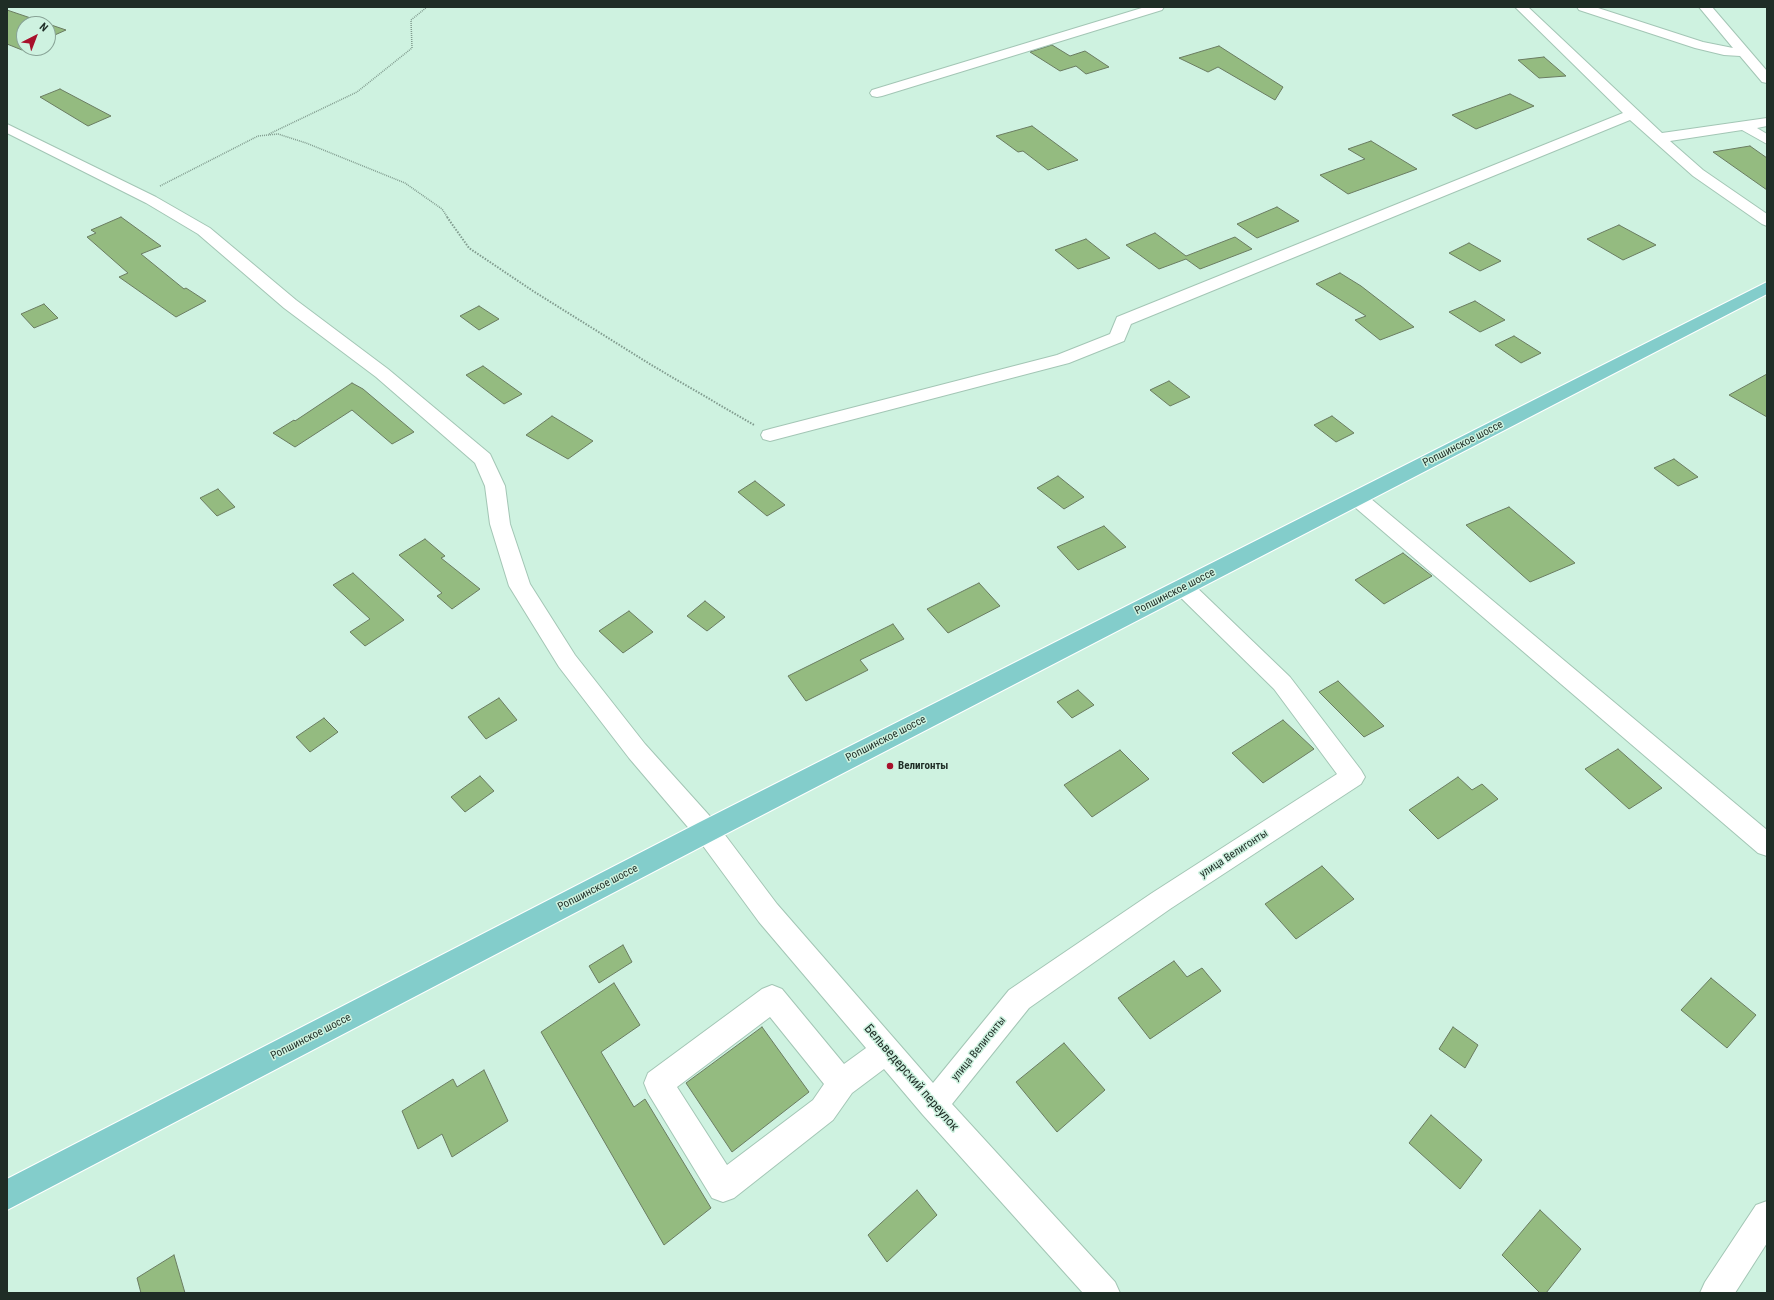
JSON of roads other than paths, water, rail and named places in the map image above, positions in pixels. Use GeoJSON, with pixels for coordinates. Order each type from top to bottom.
{"type":"FeatureCollection","features":[{"type":"Feature","properties":{"kind":"main road","name":"Ропшинское шоссе"},"geometry":{"type":"LineString","coordinates":[[7,1195],[707,831],[1767,287]]}},
{"type":"Feature","properties":{"kind":"street"},"geometry":{"type":"LineString","coordinates":[[877,93],[1158,7]]}},
{"type":"Feature","properties":{"kind":"street"},"geometry":{"type":"LineString","coordinates":[[1521,7],[1632,114],[1698,173],[1767,221]]}},
{"type":"Feature","properties":{"kind":"street"},"geometry":{"type":"LineString","coordinates":[[1583,7],[1699,45],[1724,51],[1742,52]]}},
{"type":"Feature","properties":{"kind":"street"},"geometry":{"type":"LineString","coordinates":[[1705,7],[1742,52],[1767,79]]}},
{"type":"Feature","properties":{"kind":"street"},"geometry":{"type":"LineString","coordinates":[[770,435],[1063,359],[1118,337],[1123,321],[1632,114]]}},
{"type":"Feature","properties":{"kind":"street"},"geometry":{"type":"LineString","coordinates":[[1659,138],[1767,122]]}},
{"type":"Feature","properties":{"kind":"street"},"geometry":{"type":"LineString","coordinates":[[1745,126],[1767,140]]}},
{"type":"Feature","properties":{"kind":"street","name":"Бельведерский переулок"},"geometry":{"type":"LineString","coordinates":[[7,128],[151,200],[204,231],[290,304],[382,373],[483,459],[495,486],[500,524],[520,586],[567,661],[637,751],[707,831],[768,913],[933,1105],[1104,1293]]}},
{"type":"Feature","properties":{"kind":"street"},"geometry":{"type":"LineString","coordinates":[[1357,498],[1767,845]]}},
{"type":"Feature","properties":{"kind":"street","name":"улица Велигонты"},"geometry":{"type":"LineString","coordinates":[[933,1105],[1019,1000],[1161,901],[1353,777],[1282,683],[1183,587]]}},
{"type":"Feature","properties":{"kind":"street"},"geometry":{"type":"LineString","coordinates":[[842,1083],[772,998],[658,1083],[723,1187],[823,1110],[842,1083],[886,1050]]}},
{"type":"Feature","properties":{"kind":"street"},"geometry":{"type":"LineString","coordinates":[[1716,1293],[1767,1216]]}},
{"type":"Feature","properties":{"kind":"place","name":"Велигонты"},"geometry":{"type":"Point","coordinates":[890,766]}}]}
